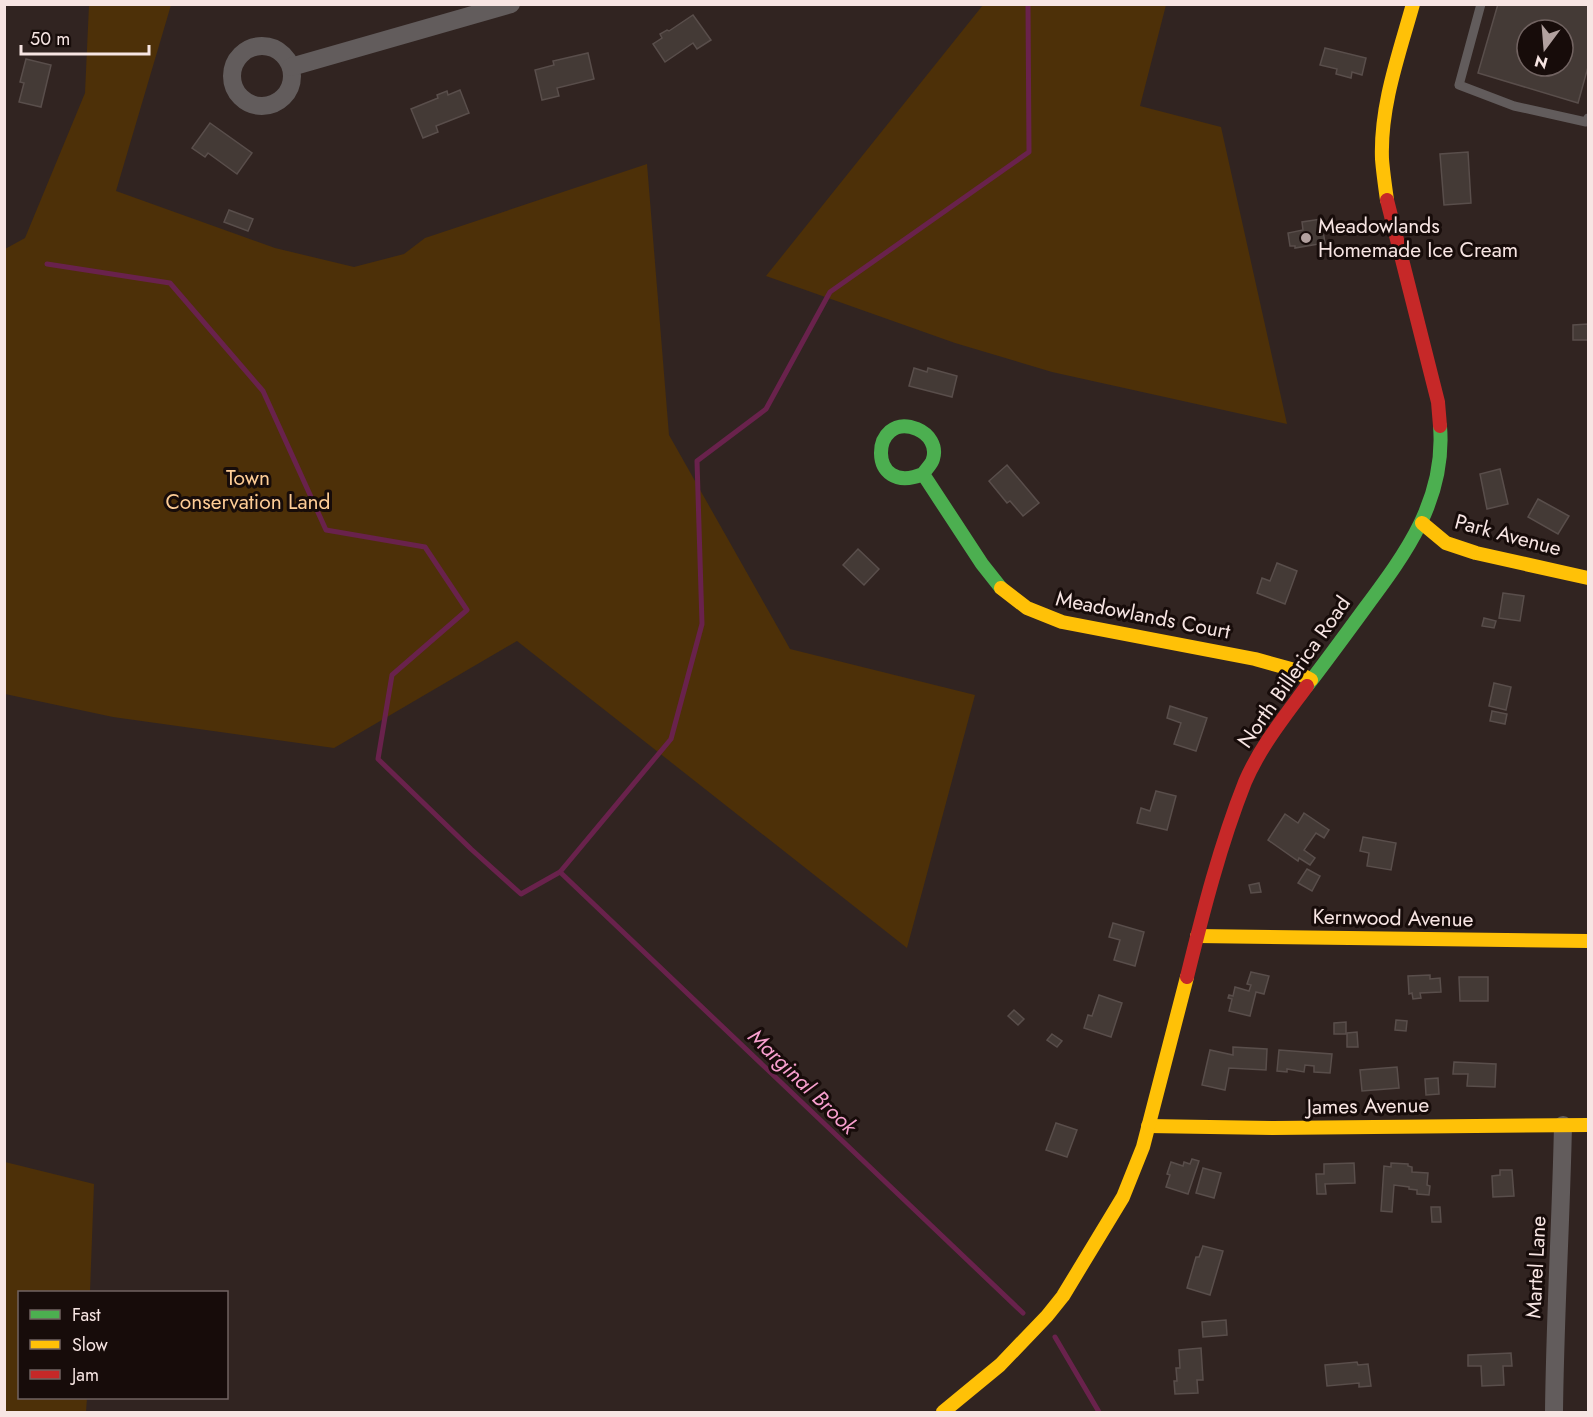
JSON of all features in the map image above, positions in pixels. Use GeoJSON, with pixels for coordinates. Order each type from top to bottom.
{"type":"FeatureCollection","features":[{"type":"Feature","properties":{"kind":"main road","name":"North Billerica Road"},"geometry":{"type":"LineString","coordinates":[[943,1413],[1000,1365],[1064,1296],[1123,1197],[1143,1147],[1197,936],[1245,781],[1270,735],[1403,557],[1422,523],[1437,477],[1441,439],[1438,402],[1387,203],[1382,158],[1384,122],[1394,70],[1413,4]]}},
{"type":"Feature","properties":{"kind":"main road"},"geometry":{"type":"LineString","coordinates":[[911,426],[920,428],[927,434],[934,450],[933,460],[930,468],[923,474],[915,479],[898,478],[884,467],[880,460],[880,451],[886,435],[893,429],[911,426]]}},
{"type":"Feature","properties":{"kind":"main road","name":"Meadowlands Court"},"geometry":{"type":"LineString","coordinates":[[923,474],[989,576],[1004,592],[1026,609],[1062,622],[1255,659],[1291,669],[1311,680]]}},
{"type":"Feature","properties":{"kind":"main road","name":"Park Avenue"},"geometry":{"type":"LineString","coordinates":[[1422,523],[1446,543],[1476,553],[1588,578]]}},
{"type":"Feature","properties":{"kind":"main road","name":"Kernwood Avenue"},"geometry":{"type":"LineString","coordinates":[[1197,936],[1588,941]]}},
{"type":"Feature","properties":{"kind":"main road","name":"James Avenue"},"geometry":{"type":"LineString","coordinates":[[1149,1126],[1285,1128],[1588,1125]]}},
{"type":"Feature","properties":{"kind":"street"},"geometry":{"type":"LineString","coordinates":[[291,67],[511,4]]}},
{"type":"Feature","properties":{"kind":"street","name":"Martel Lane"},"geometry":{"type":"LineString","coordinates":[[1554,1413],[1555,1320],[1561,1224],[1563,1125]]}},
{"type":"Feature","properties":{"kind":"lane"},"geometry":{"type":"LineString","coordinates":[[1481,4],[1459,85],[1514,106],[1586,122],[1588,118]]}},
{"type":"Feature","properties":{"kind":"green space","name":"Town Conservation Land"},"geometry":{"type":"Polygon","coordinates":[[[89,5],[171,5],[116,191],[275,248],[354,267],[404,254],[425,238],[647,164],[669,435],[790,649],[975,695],[907,948],[517,641],[334,748],[113,717],[5,694],[5,249],[25,238],[85,93],[89,5]]]}},
{"type":"Feature","properties":{"kind":"green space"},"geometry":{"type":"Polygon","coordinates":[[[983,5],[1166,5],[1140,106],[1221,127],[1287,424],[1052,372],[955,343],[766,276],[983,5]]]}},
{"type":"Feature","properties":{"kind":"green space"},"geometry":{"type":"Polygon","coordinates":[[[5,1162],[94,1184],[90,1291],[18,1291],[18,1399],[87,1399],[86,1412],[5,1412],[5,1162]]]}},
{"type":"Feature","properties":{"kind":"building"},"geometry":{"type":"Polygon","coordinates":[[[1498,4],[1588,4],[1588,67],[1578,103],[1478,73],[1498,4]]]}},
{"type":"Feature","properties":{"kind":"building"},"geometry":{"type":"Polygon","coordinates":[[[693,15],[711,40],[697,49],[693,43],[665,62],[653,44],[662,38],[660,34],[669,31],[693,15]]]}},
{"type":"Feature","properties":{"kind":"building"},"geometry":{"type":"Polygon","coordinates":[[[1325,48],[1366,58],[1362,75],[1352,72],[1351,78],[1336,74],[1337,69],[1320,65],[1325,48]]]}},
{"type":"Feature","properties":{"kind":"building"},"geometry":{"type":"Polygon","coordinates":[[[588,53],[594,79],[557,88],[559,96],[542,100],[535,70],[554,65],[553,61],[588,53]]]}},
{"type":"Feature","properties":{"kind":"building"},"geometry":{"type":"Polygon","coordinates":[[[26,59],[51,65],[41,107],[19,102],[24,83],[20,82],[26,59]]]}},
{"type":"Feature","properties":{"kind":"building"},"geometry":{"type":"Polygon","coordinates":[[[460,90],[469,113],[436,126],[438,132],[423,138],[411,109],[438,98],[437,95],[447,91],[448,95],[460,90]]]}},
{"type":"Feature","properties":{"kind":"building"},"geometry":{"type":"Polygon","coordinates":[[[210,123],[252,153],[237,174],[208,153],[205,157],[192,148],[210,123]]]}},
{"type":"Feature","properties":{"kind":"building"},"geometry":{"type":"Polygon","coordinates":[[[1468,152],[1471,203],[1444,205],[1440,154],[1468,152]]]}},
{"type":"Feature","properties":{"kind":"building"},"geometry":{"type":"Polygon","coordinates":[[[229,210],[253,219],[248,231],[224,222],[229,210]]]}},
{"type":"Feature","properties":{"kind":"building","name":"Meadowlands Homemade Ice Cream"},"geometry":{"type":"Polygon","coordinates":[[[1321,219],[1325,243],[1295,248],[1295,246],[1290,246],[1288,233],[1303,230],[1302,222],[1321,219]]]}},
{"type":"Feature","properties":{"kind":"building"},"geometry":{"type":"Polygon","coordinates":[[[1588,324],[1588,340],[1573,340],[1573,325],[1588,324]]]}},
{"type":"Feature","properties":{"kind":"building"},"geometry":{"type":"Polygon","coordinates":[[[914,368],[927,372],[928,368],[957,376],[952,397],[909,386],[914,368]]]}},
{"type":"Feature","properties":{"kind":"building"},"geometry":{"type":"Polygon","coordinates":[[[1007,465],[1039,503],[1023,516],[1010,501],[1007,503],[989,481],[1007,465]]]}},
{"type":"Feature","properties":{"kind":"building"},"geometry":{"type":"Polygon","coordinates":[[[1500,469],[1508,504],[1487,509],[1480,474],[1500,469]]]}},
{"type":"Feature","properties":{"kind":"building"},"geometry":{"type":"Polygon","coordinates":[[[1538,499],[1569,516],[1558,534],[1528,517],[1538,499]]]}},
{"type":"Feature","properties":{"kind":"building"},"geometry":{"type":"Polygon","coordinates":[[[858,549],[879,569],[864,585],[843,565],[858,549]]]}},
{"type":"Feature","properties":{"kind":"building"},"geometry":{"type":"Polygon","coordinates":[[[1277,563],[1297,571],[1285,604],[1257,593],[1262,578],[1270,581],[1277,563]]]}},
{"type":"Feature","properties":{"kind":"building"},"geometry":{"type":"Polygon","coordinates":[[[1503,593],[1524,596],[1520,621],[1499,618],[1503,593]]]}},
{"type":"Feature","properties":{"kind":"building"},"geometry":{"type":"Polygon","coordinates":[[[1484,618],[1496,621],[1494,628],[1482,626],[1484,618]]]}},
{"type":"Feature","properties":{"kind":"building"},"geometry":{"type":"Polygon","coordinates":[[[1494,683],[1511,687],[1506,710],[1489,706],[1494,683]]]}},
{"type":"Feature","properties":{"kind":"building"},"geometry":{"type":"Polygon","coordinates":[[[1170,706],[1207,718],[1196,751],[1174,744],[1181,723],[1167,718],[1170,706]]]}},
{"type":"Feature","properties":{"kind":"building"},"geometry":{"type":"Polygon","coordinates":[[[1492,711],[1507,714],[1505,724],[1490,721],[1492,711]]]}},
{"type":"Feature","properties":{"kind":"building"},"geometry":{"type":"Polygon","coordinates":[[[1156,791],[1176,796],[1167,830],[1137,823],[1141,808],[1150,811],[1156,791]]]}},
{"type":"Feature","properties":{"kind":"building"},"geometry":{"type":"Polygon","coordinates":[[[1304,813],[1329,830],[1324,838],[1316,833],[1304,850],[1315,858],[1310,865],[1299,858],[1298,861],[1268,840],[1285,814],[1298,823],[1304,813]]]}},
{"type":"Feature","properties":{"kind":"building"},"geometry":{"type":"Polygon","coordinates":[[[1363,837],[1396,843],[1391,870],[1367,866],[1369,853],[1360,851],[1363,837]]]}},
{"type":"Feature","properties":{"kind":"building"},"geometry":{"type":"Polygon","coordinates":[[[1307,869],[1320,876],[1312,891],[1298,883],[1307,869]]]}},
{"type":"Feature","properties":{"kind":"building"},"geometry":{"type":"Polygon","coordinates":[[[1259,883],[1261,892],[1251,893],[1249,885],[1259,883]]]}},
{"type":"Feature","properties":{"kind":"building"},"geometry":{"type":"Polygon","coordinates":[[[1113,923],[1144,932],[1135,966],[1114,960],[1120,940],[1109,937],[1113,923]]]}},
{"type":"Feature","properties":{"kind":"building"},"geometry":{"type":"Polygon","coordinates":[[[1251,972],[1269,976],[1264,994],[1256,992],[1250,1016],[1229,1011],[1232,999],[1228,998],[1229,995],[1233,996],[1235,987],[1249,991],[1251,985],[1247,984],[1251,972]]]}},
{"type":"Feature","properties":{"kind":"building"},"geometry":{"type":"Polygon","coordinates":[[[1430,975],[1430,979],[1440,978],[1441,992],[1420,993],[1421,998],[1413,999],[1412,993],[1409,994],[1408,976],[1430,975]]]}},
{"type":"Feature","properties":{"kind":"building"},"geometry":{"type":"Polygon","coordinates":[[[1459,977],[1488,977],[1488,1001],[1460,1001],[1459,977]]]}},
{"type":"Feature","properties":{"kind":"building"},"geometry":{"type":"Polygon","coordinates":[[[1099,995],[1122,1003],[1111,1037],[1084,1028],[1088,1015],[1092,1016],[1099,995]]]}},
{"type":"Feature","properties":{"kind":"building"},"geometry":{"type":"Polygon","coordinates":[[[1014,1010],[1024,1019],[1018,1025],[1008,1016],[1014,1010]]]}},
{"type":"Feature","properties":{"kind":"building"},"geometry":{"type":"Polygon","coordinates":[[[1396,1020],[1407,1021],[1406,1031],[1395,1030],[1396,1020]]]}},
{"type":"Feature","properties":{"kind":"building"},"geometry":{"type":"Polygon","coordinates":[[[1346,1022],[1346,1034],[1334,1034],[1334,1023],[1346,1022]]]}},
{"type":"Feature","properties":{"kind":"building"},"geometry":{"type":"Polygon","coordinates":[[[1357,1032],[1358,1047],[1347,1047],[1347,1033],[1357,1032]]]}},
{"type":"Feature","properties":{"kind":"building"},"geometry":{"type":"Polygon","coordinates":[[[1052,1034],[1062,1041],[1057,1047],[1047,1040],[1052,1034]]]}},
{"type":"Feature","properties":{"kind":"building"},"geometry":{"type":"Polygon","coordinates":[[[1233,1047],[1267,1049],[1266,1070],[1229,1068],[1225,1090],[1202,1085],[1210,1050],[1233,1055],[1233,1047]]]}},
{"type":"Feature","properties":{"kind":"building"},"geometry":{"type":"Polygon","coordinates":[[[1279,1050],[1332,1054],[1330,1073],[1314,1072],[1314,1066],[1305,1065],[1304,1072],[1287,1069],[1287,1072],[1277,1071],[1279,1050]]]}},
{"type":"Feature","properties":{"kind":"building"},"geometry":{"type":"Polygon","coordinates":[[[1454,1062],[1496,1064],[1495,1087],[1467,1086],[1468,1074],[1453,1074],[1454,1062]]]}},
{"type":"Feature","properties":{"kind":"building"},"geometry":{"type":"Polygon","coordinates":[[[1397,1067],[1399,1088],[1362,1091],[1360,1070],[1397,1067]]]}},
{"type":"Feature","properties":{"kind":"building"},"geometry":{"type":"Polygon","coordinates":[[[1438,1078],[1439,1094],[1426,1095],[1425,1079],[1438,1078]]]}},
{"type":"Feature","properties":{"kind":"building"},"geometry":{"type":"Polygon","coordinates":[[[1056,1123],[1077,1130],[1067,1157],[1046,1150],[1056,1123]]]}},
{"type":"Feature","properties":{"kind":"building"},"geometry":{"type":"Polygon","coordinates":[[[1192,1159],[1199,1161],[1188,1194],[1166,1187],[1171,1162],[1183,1166],[1184,1162],[1190,1164],[1192,1159]]]}},
{"type":"Feature","properties":{"kind":"building"},"geometry":{"type":"Polygon","coordinates":[[[1354,1163],[1355,1183],[1325,1184],[1326,1194],[1317,1194],[1316,1174],[1324,1174],[1324,1164],[1354,1163]]]}},
{"type":"Feature","properties":{"kind":"building"},"geometry":{"type":"Polygon","coordinates":[[[1391,1163],[1408,1164],[1412,1167],[1412,1172],[1428,1173],[1429,1195],[1417,1194],[1417,1190],[1394,1185],[1392,1212],[1381,1211],[1384,1166],[1391,1167],[1391,1163]]]}},
{"type":"Feature","properties":{"kind":"building"},"geometry":{"type":"Polygon","coordinates":[[[1203,1168],[1221,1173],[1214,1198],[1196,1193],[1203,1168]]]}},
{"type":"Feature","properties":{"kind":"building"},"geometry":{"type":"Polygon","coordinates":[[[1500,1170],[1512,1170],[1514,1196],[1493,1197],[1492,1176],[1500,1175],[1500,1170]]]}},
{"type":"Feature","properties":{"kind":"building"},"geometry":{"type":"Polygon","coordinates":[[[1431,1207],[1440,1207],[1441,1222],[1432,1222],[1431,1207]]]}},
{"type":"Feature","properties":{"kind":"building"},"geometry":{"type":"Polygon","coordinates":[[[1203,1246],[1223,1251],[1210,1295],[1187,1288],[1196,1257],[1199,1257],[1203,1246]]]}},
{"type":"Feature","properties":{"kind":"building"},"geometry":{"type":"Polygon","coordinates":[[[1226,1320],[1227,1335],[1203,1337],[1202,1322],[1226,1320]]]}},
{"type":"Feature","properties":{"kind":"building"},"geometry":{"type":"Polygon","coordinates":[[[1201,1348],[1203,1380],[1197,1380],[1198,1393],[1175,1394],[1176,1368],[1180,1368],[1179,1350],[1201,1348]]]}},
{"type":"Feature","properties":{"kind":"building"},"geometry":{"type":"Polygon","coordinates":[[[1511,1353],[1512,1366],[1503,1366],[1504,1385],[1482,1386],[1481,1366],[1468,1366],[1468,1355],[1511,1353]]]}},
{"type":"Feature","properties":{"kind":"building"},"geometry":{"type":"Polygon","coordinates":[[[1357,1362],[1358,1365],[1368,1364],[1371,1386],[1359,1387],[1359,1383],[1327,1386],[1325,1365],[1357,1362]]]}},
{"type":"Feature","properties":{"kind":"waterway"},"geometry":{"type":"LineString","coordinates":[[47,264],[170,283],[263,391],[326,530],[425,547],[467,610],[392,675],[378,759],[521,894],[560,872],[671,739],[702,624],[697,461],[766,409],[830,292],[1029,152],[1028,4]]}},
{"type":"Feature","properties":{"kind":"waterway","name":"Marginal Brook"},"geometry":{"type":"LineString","coordinates":[[560,872],[1023,1313]]}},
{"type":"Feature","properties":{"kind":"waterway","name":"Marginal Brook"},"geometry":{"type":"LineString","coordinates":[[1055,1337],[1099,1412]]}},
{"type":"Feature","properties":{"kind":"traffic: fast"},"geometry":{"type":"LineString","coordinates":[[923,474],[904,478],[891,474],[884,465],[881,453],[883,441],[890,431],[901,426],[917,429],[928,437],[933,445],[934,454],[923,474],[982,564],[1001,588]]}},
{"type":"Feature","properties":{"kind":"traffic: fast"},"geometry":{"type":"LineString","coordinates":[[1307,686],[1395,567],[1420,524],[1437,478],[1440,426]]}},
{"type":"Feature","properties":{"kind":"traffic: slow"},"geometry":{"type":"LineString","coordinates":[[1387,200],[1382,159],[1384,119],[1413,4]]}},
{"type":"Feature","properties":{"kind":"traffic: slow"},"geometry":{"type":"LineString","coordinates":[[1422,523],[1446,543],[1476,553],[1588,578]]}},
{"type":"Feature","properties":{"kind":"traffic: slow"},"geometry":{"type":"LineString","coordinates":[[1001,588],[1027,608],[1062,622],[1255,659],[1291,669],[1311,680]]}},
{"type":"Feature","properties":{"kind":"traffic: slow"},"geometry":{"type":"LineString","coordinates":[[1197,936],[1588,941]]}},
{"type":"Feature","properties":{"kind":"traffic: slow"},"geometry":{"type":"LineString","coordinates":[[943,1412],[1000,1365],[1047,1316],[1063,1296],[1123,1197],[1143,1147],[1187,977]]}},
{"type":"Feature","properties":{"kind":"traffic: slow"},"geometry":{"type":"LineString","coordinates":[[1148,1126],[1273,1128],[1588,1125]]}},
{"type":"Feature","properties":{"kind":"traffic: jam"},"geometry":{"type":"LineString","coordinates":[[1387,200],[1438,402],[1440,426]]}},
{"type":"Feature","properties":{"kind":"traffic: jam"},"geometry":{"type":"LineString","coordinates":[[1187,977],[1220,854],[1245,782],[1265,744],[1307,686]]}},
{"type":"Feature","properties":{"kind":"place","name":"Meadowlands Homemade Ice Cream"},"geometry":{"type":"Point","coordinates":[1306,238]}}]}
